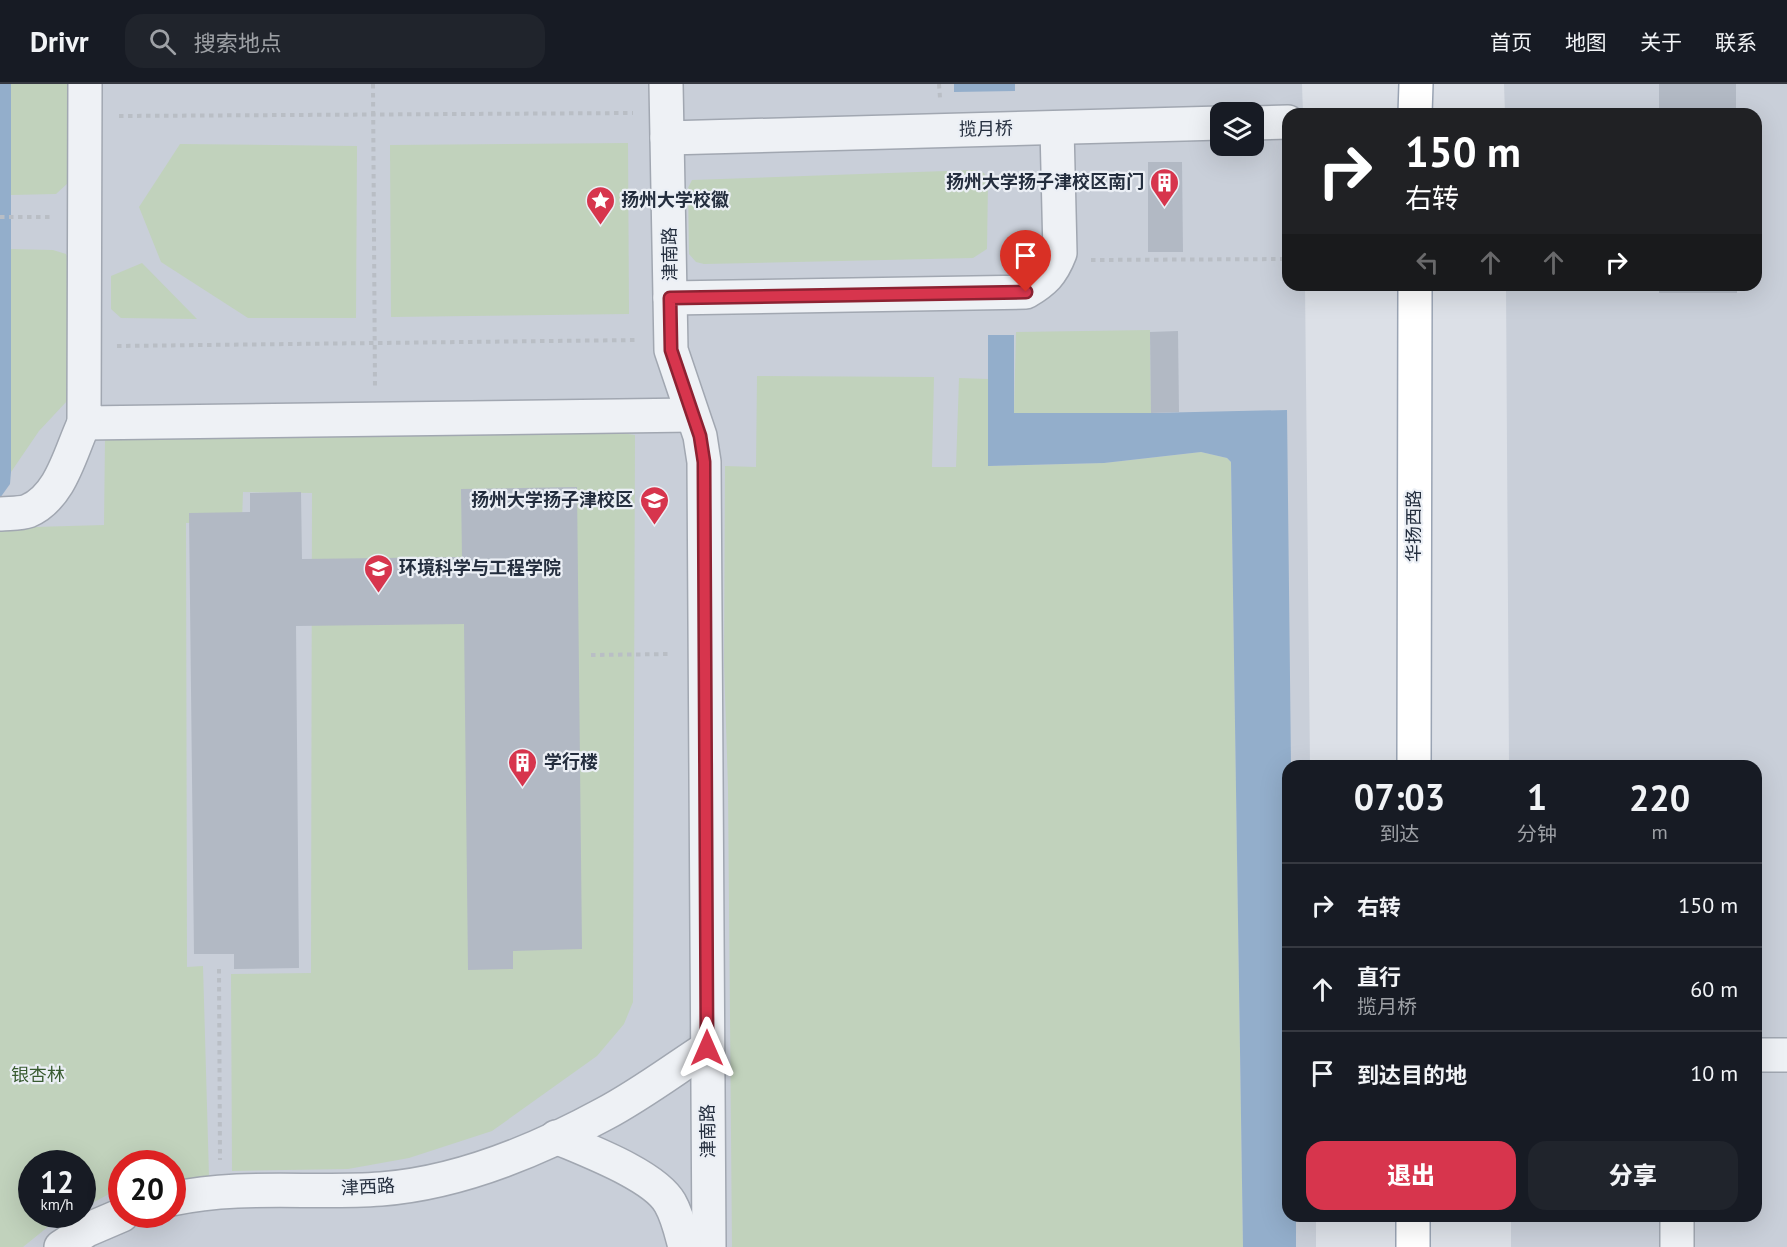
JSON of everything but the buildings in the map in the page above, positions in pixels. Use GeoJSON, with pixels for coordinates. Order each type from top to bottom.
{"type":"FeatureCollection","features":[{"type":"Feature","properties":{"kind":"main road"},"geometry":{"type":"LineString","coordinates":[[1415,108],[1416,84]]}},
{"type":"Feature","properties":{"kind":"main road","name":"华扬西路"},"geometry":{"type":"LineString","coordinates":[[1414,760],[1415,291]]}},
{"type":"Feature","properties":{"kind":"main road"},"geometry":{"type":"LineString","coordinates":[[1413,1222],[1413,1247]]}},
{"type":"Feature","properties":{"kind":"lane"},"geometry":{"type":"LineString","coordinates":[[0,514],[25,512],[41,504],[56,487],[84,423],[85,84]]}},
{"type":"Feature","properties":{"kind":"lane","name":"揽月桥"},"geometry":{"type":"LineString","coordinates":[[667,112],[946,130],[1210,123]]}},
{"type":"Feature","properties":{"kind":"lane","name":"津南路"},"geometry":{"type":"LineString","coordinates":[[667,112],[671,350],[700,436],[704,462],[709,1247]]}},
{"type":"Feature","properties":{"kind":"lane"},"geometry":{"type":"LineString","coordinates":[[1264,123],[1282,122]]}},
{"type":"Feature","properties":{"kind":"lane"},"geometry":{"type":"LineString","coordinates":[[670,298],[1026,292],[1044,281],[1060,253],[1042,128]]}},
{"type":"Feature","properties":{"kind":"lane"},"geometry":{"type":"LineString","coordinates":[[84,423],[692,416]]}},
{"type":"Feature","properties":{"kind":"lane","name":"津西路"},"geometry":{"type":"LineString","coordinates":[[186,1196],[281,1190],[382,1189],[442,1179],[506,1160],[605,1114],[707,1048]]}},
{"type":"Feature","properties":{"kind":"lane"},"geometry":{"type":"LineString","coordinates":[[1762,1055],[1787,1055]]}},
{"type":"Feature","properties":{"kind":"lane"},"geometry":{"type":"LineString","coordinates":[[556,1137],[618,1164],[648,1182],[669,1201],[680,1225],[685,1247]]}},
{"type":"Feature","properties":{"kind":"lane"},"geometry":{"type":"LineString","coordinates":[[61,1247],[87,1230],[108,1221]]}},
{"type":"Feature","properties":{"kind":"lane"},"geometry":{"type":"LineString","coordinates":[[1677,1222],[1677,1247]]}},
{"type":"Feature","properties":{"kind":"path"},"geometry":{"type":"LineString","coordinates":[[373,84],[375,419]]}},
{"type":"Feature","properties":{"kind":"path"},"geometry":{"type":"LineString","coordinates":[[85,117],[667,112]]}},
{"type":"Feature","properties":{"kind":"path"},"geometry":{"type":"LineString","coordinates":[[0,217],[12,217]]}},
{"type":"Feature","properties":{"kind":"path"},"geometry":{"type":"LineString","coordinates":[[1058,260],[1282,259]]}},
{"type":"Feature","properties":{"kind":"path"},"geometry":{"type":"LineString","coordinates":[[84,346],[671,339]]}},
{"type":"Feature","properties":{"kind":"path"},"geometry":{"type":"LineString","coordinates":[[591,655],[705,654]]}},
{"type":"Feature","properties":{"kind":"path"},"geometry":{"type":"LineString","coordinates":[[219,969],[220,1193]]}},
{"type":"Feature","properties":{"kind":"shaded area","name":"扬州大学扬子津校区"},"geometry":{"type":"Polygon","coordinates":[[[0,84],[1302,84],[1303,108],[1282,108],[1282,291],[1305,291],[1310,760],[1282,760],[1282,1222],[1316,1222],[1316,1247],[0,1247],[0,84]]]}},
{"type":"Feature","properties":{"kind":"shaded area"},"geometry":{"type":"Polygon","coordinates":[[[1504,84],[1787,84],[1787,1247],[1511,1247],[1511,1222],[1762,1222],[1762,760],[1509,760],[1506,291],[1762,291],[1762,108],[1505,108],[1504,84]]]}},
{"type":"Feature","properties":{"kind":"green space"},"geometry":{"type":"Polygon","coordinates":[[[8,84],[73,84],[69,182],[56,194],[11,195],[8,84]]]}},
{"type":"Feature","properties":{"kind":"green space"},"geometry":{"type":"Polygon","coordinates":[[[628,143],[629,314],[391,317],[390,145],[628,143]]]}},
{"type":"Feature","properties":{"kind":"green space"},"geometry":{"type":"Polygon","coordinates":[[[180,144],[357,146],[356,318],[248,318],[161,262],[139,207],[180,144]]]}},
{"type":"Feature","properties":{"kind":"green space"},"geometry":{"type":"Polygon","coordinates":[[[974,170],[984,173],[988,181],[987,249],[973,258],[704,264],[696,262],[689,254],[688,188],[692,180],[974,170]]]}},
{"type":"Feature","properties":{"kind":"green space"},"geometry":{"type":"Polygon","coordinates":[[[10,249],[53,250],[66,254],[71,265],[71,382],[67,401],[39,431],[11,472],[10,249]]]}},
{"type":"Feature","properties":{"kind":"green space"},"geometry":{"type":"Polygon","coordinates":[[[142,263],[197,319],[121,318],[111,309],[111,276],[142,263]]]}},
{"type":"Feature","properties":{"kind":"green space"},"geometry":{"type":"Polygon","coordinates":[[[1150,330],[1151,413],[1014,413],[1016,332],[1150,330]]]}},
{"type":"Feature","properties":{"kind":"green space"},"geometry":{"type":"Polygon","coordinates":[[[757,376],[934,377],[932,467],[956,467],[959,378],[988,379],[988,466],[1104,463],[1201,452],[1227,458],[1231,462],[1243,1247],[732,1247],[728,787],[724,663],[725,466],[756,467],[757,376]]]}},
{"type":"Feature","properties":{"kind":"green space","name":"银杏林"},"geometry":{"type":"Polygon","coordinates":[[[614,432],[635,435],[633,1002],[624,1024],[597,1056],[492,1131],[409,1158],[348,1169],[232,1171],[231,974],[311,973],[312,493],[243,492],[242,521],[186,523],[187,967],[203,966],[209,1176],[186,1180],[186,1150],[108,1150],[108,1195],[96,1201],[96,1150],[18,1150],[18,1228],[47,1228],[23,1247],[0,1247],[0,528],[104,525],[105,438],[614,432]]]}},
{"type":"Feature","properties":{"kind":"water"},"geometry":{"type":"Polygon","coordinates":[[[0,84],[11,84],[11,472],[10,484],[0,498],[0,84]]]}},
{"type":"Feature","properties":{"kind":"water"},"geometry":{"type":"Polygon","coordinates":[[[954,84],[1015,84],[1015,91],[954,92],[954,84]]]}},
{"type":"Feature","properties":{"kind":"water"},"geometry":{"type":"Polygon","coordinates":[[[988,335],[1014,335],[1014,413],[1287,410],[1291,760],[1282,760],[1282,1222],[1296,1222],[1296,1247],[1243,1247],[1231,462],[1227,458],[1201,452],[1104,463],[988,466],[988,335]]]}},
{"type":"Feature","properties":{"kind":"place","name":"扬州大学扬子津校区南门"},"geometry":{"type":"Point","coordinates":[1165,208]}},
{"type":"Feature","properties":{"kind":"place","name":"扬州大学校徽"},"geometry":{"type":"Point","coordinates":[600,226]}},
{"type":"Feature","properties":{"kind":"place","name":"扬州大学扬子津校区"},"geometry":{"type":"Point","coordinates":[654,526]}},
{"type":"Feature","properties":{"kind":"place","name":"环境科学与工程学院"},"geometry":{"type":"Point","coordinates":[378,594]}},
{"type":"Feature","properties":{"kind":"place","name":"学行楼"},"geometry":{"type":"Point","coordinates":[523,788]}},
{"type":"Feature","properties":{"kind":"route"},"geometry":{"type":"LineString","coordinates":[[707,1048],[704,462],[700,436],[671,350],[670,298],[1026,292]]}}]}
